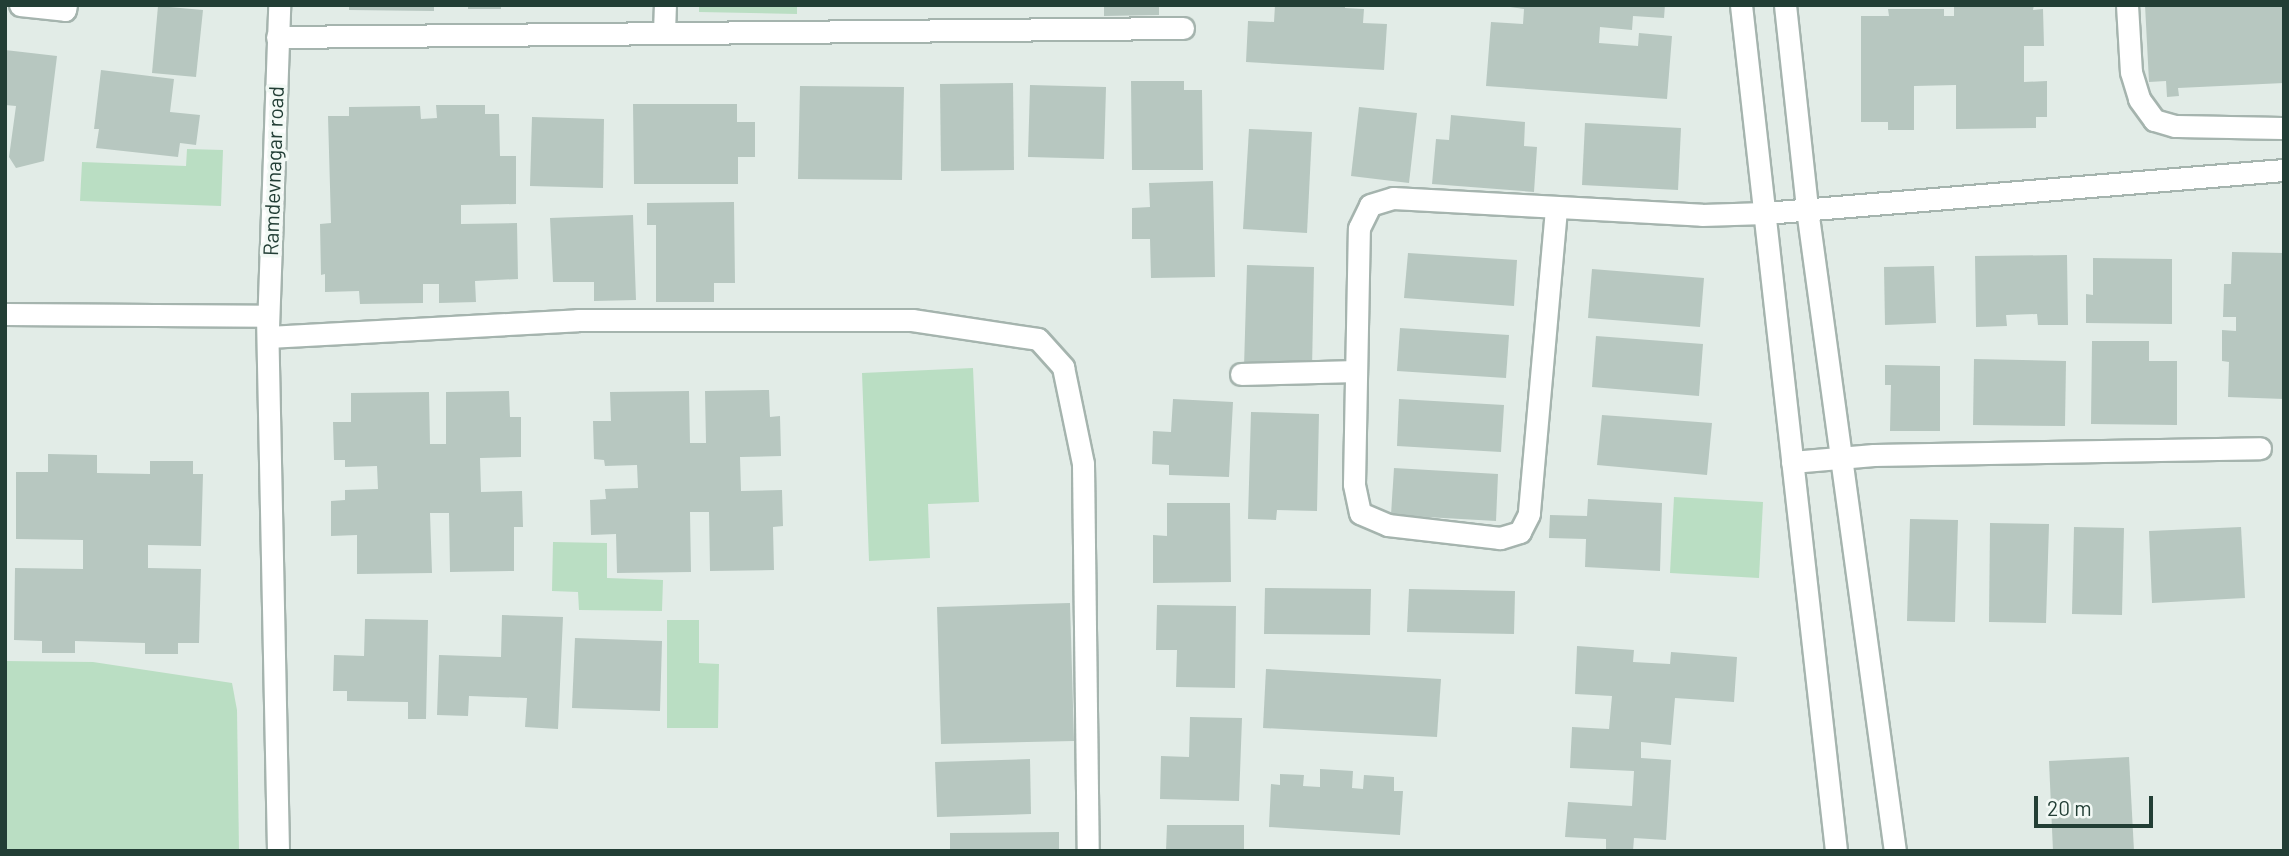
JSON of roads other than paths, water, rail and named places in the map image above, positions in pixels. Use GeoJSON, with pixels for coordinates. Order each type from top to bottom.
{"type":"FeatureCollection","features":[{"type":"Feature","properties":{"kind":"street"},"geometry":{"type":"LineString","coordinates":[[20,5],[65,10],[66,5]]}},
{"type":"Feature","properties":{"kind":"street","name":"Ramdevnagar road"},"geometry":{"type":"LineString","coordinates":[[278,851],[268,337],[279,5]]}},
{"type":"Feature","properties":{"kind":"street"},"geometry":{"type":"LineString","coordinates":[[664,32],[665,5]]}},
{"type":"Feature","properties":{"kind":"street"},"geometry":{"type":"LineString","coordinates":[[1741,5],[1836,851]]}},
{"type":"Feature","properties":{"kind":"street"},"geometry":{"type":"LineString","coordinates":[[1784,5],[1807,209],[1895,851]]}},
{"type":"Feature","properties":{"kind":"street"},"geometry":{"type":"LineString","coordinates":[[2127,5],[2131,72],[2138,99],[2154,120],[2175,126],[2284,128]]}},
{"type":"Feature","properties":{"kind":"street"},"geometry":{"type":"LineString","coordinates":[[277,37],[1183,28]]}},
{"type":"Feature","properties":{"kind":"street"},"geometry":{"type":"LineString","coordinates":[[1556,209],[1529,514],[1520,531],[1500,538],[1388,525],[1360,513],[1354,484],[1359,228],[1370,205],[1393,198],[1702,215],[1765,213],[2284,170]]}},
{"type":"Feature","properties":{"kind":"street"},"geometry":{"type":"LineString","coordinates":[[5,314],[267,316],[268,337],[578,320],[912,320],[1038,339],[1063,367],[1083,464],[1088,851]]}},
{"type":"Feature","properties":{"kind":"street"},"geometry":{"type":"LineString","coordinates":[[1241,374],[1356,371]]}},
{"type":"Feature","properties":{"kind":"street"},"geometry":{"type":"LineString","coordinates":[[1792,462],[1840,458],[2260,448]]}}]}
